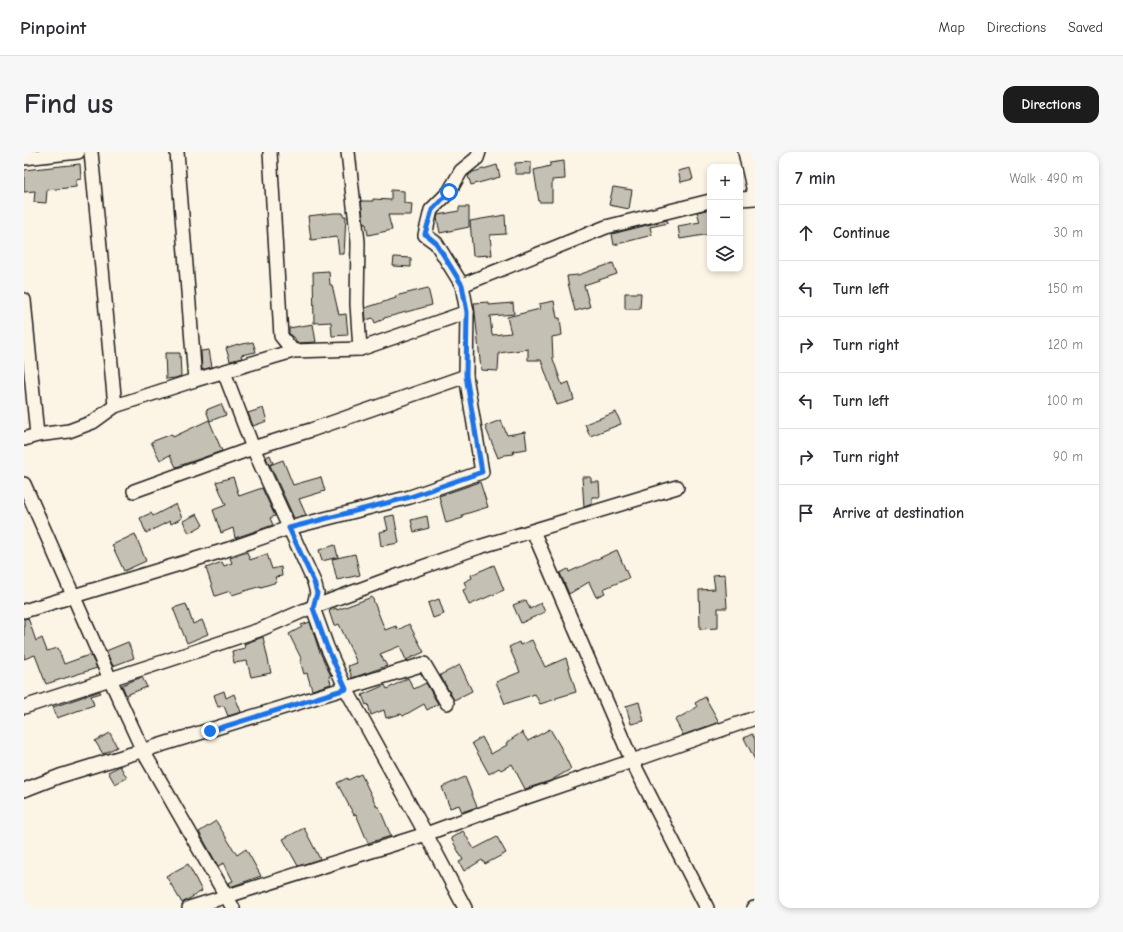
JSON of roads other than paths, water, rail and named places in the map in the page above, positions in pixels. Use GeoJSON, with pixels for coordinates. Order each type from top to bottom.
{"type":"FeatureCollection","features":[{"type":"Feature","properties":{"kind":"street"},"geometry":{"type":"LineString","coordinates":[[24,158],[78,152]]}},
{"type":"Feature","properties":{"kind":"street"},"geometry":{"type":"LineString","coordinates":[[91,152],[115,406]]}},
{"type":"Feature","properties":{"kind":"street"},"geometry":{"type":"LineString","coordinates":[[177,152],[196,380]]}},
{"type":"Feature","properties":{"kind":"street"},"geometry":{"type":"LineString","coordinates":[[270,152],[281,336],[293,351]]}},
{"type":"Feature","properties":{"kind":"street"},"geometry":{"type":"LineString","coordinates":[[348,152],[358,242],[357,304],[360,349]]}},
{"type":"Feature","properties":{"kind":"street"},"geometry":{"type":"LineString","coordinates":[[24,611],[229,549],[289,528],[410,497],[482,472],[466,376],[467,312],[462,285],[436,243],[425,234],[432,210],[449,192],[461,171],[477,158],[479,152]]}},
{"type":"Feature","properties":{"kind":"street"},"geometry":{"type":"LineString","coordinates":[[743,199],[755,198],[745,152]]}},
{"type":"Feature","properties":{"kind":"street"},"geometry":{"type":"LineString","coordinates":[[462,285],[606,227],[707,202]]}},
{"type":"Feature","properties":{"kind":"street"},"geometry":{"type":"LineString","coordinates":[[24,300],[37,435]]}},
{"type":"Feature","properties":{"kind":"street"},"geometry":{"type":"LineString","coordinates":[[24,439],[37,435],[69,431],[92,422],[115,406],[293,351],[360,349],[467,312]]}},
{"type":"Feature","properties":{"kind":"street"},"geometry":{"type":"LineString","coordinates":[[224,372],[252,448],[316,588],[317,593],[313,608],[327,647],[346,689],[465,908]]}},
{"type":"Feature","properties":{"kind":"street"},"geometry":{"type":"LineString","coordinates":[[134,491],[252,448],[311,430],[466,376]]}},
{"type":"Feature","properties":{"kind":"street"},"geometry":{"type":"LineString","coordinates":[[24,484],[143,751],[233,908]]}},
{"type":"Feature","properties":{"kind":"street"},"geometry":{"type":"LineString","coordinates":[[24,707],[259,630],[383,580],[479,547],[677,487]]}},
{"type":"Feature","properties":{"kind":"street"},"geometry":{"type":"LineString","coordinates":[[533,531],[632,761],[707,908]]}},
{"type":"Feature","properties":{"kind":"street"},"geometry":{"type":"LineString","coordinates":[[24,790],[60,776],[424,664],[447,703]]}},
{"type":"Feature","properties":{"kind":"street"},"geometry":{"type":"LineString","coordinates":[[189,908],[426,834],[755,718]]}}]}
